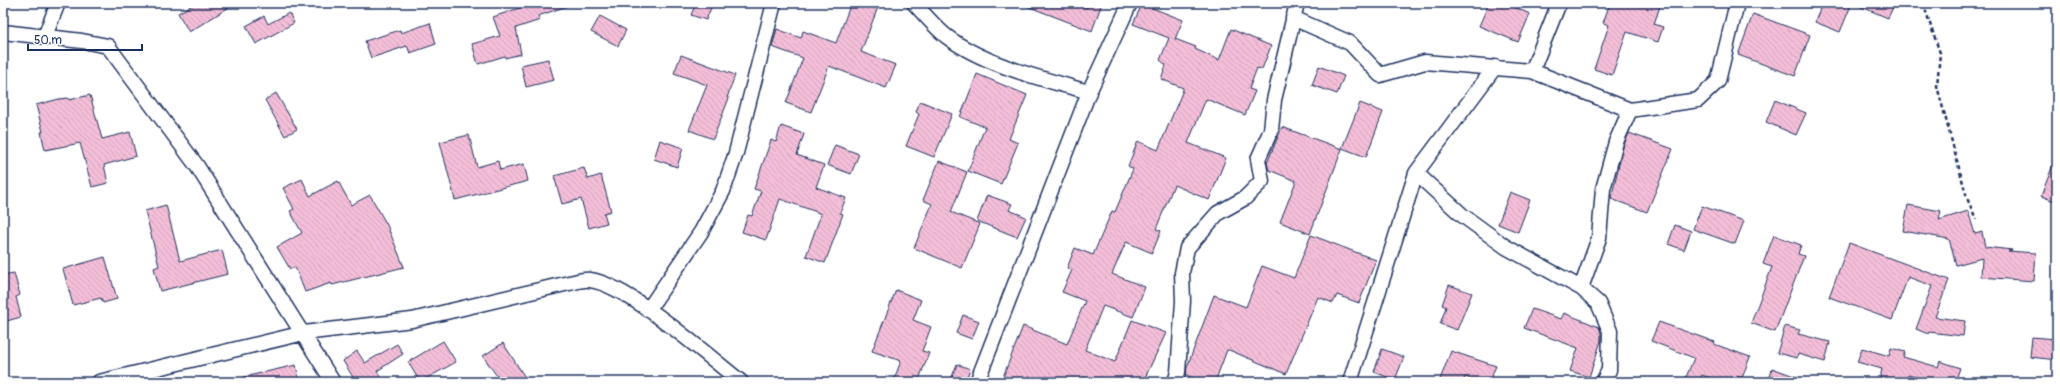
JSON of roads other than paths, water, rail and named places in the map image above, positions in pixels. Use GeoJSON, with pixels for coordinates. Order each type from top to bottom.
{"type":"FeatureCollection","features":[{"type":"Feature","properties":{"kind":"street"},"geometry":{"type":"LineString","coordinates":[[45,36],[58,3]]}},
{"type":"Feature","properties":{"kind":"street"},"geometry":{"type":"LineString","coordinates":[[648,310],[702,232],[723,191],[736,153],[774,3]]}},
{"type":"Feature","properties":{"kind":"street"},"geometry":{"type":"LineString","coordinates":[[914,3],[946,36],[969,50],[1022,73],[1089,92]]}},
{"type":"Feature","properties":{"kind":"street"},"geometry":{"type":"LineString","coordinates":[[977,382],[1089,92],[1130,3]]}},
{"type":"Feature","properties":{"kind":"street"},"geometry":{"type":"LineString","coordinates":[[1175,382],[1178,372],[1182,316],[1182,273],[1188,248],[1218,213],[1245,198],[1262,181],[1258,159],[1271,130],[1274,100],[1297,3]]}},
{"type":"Feature","properties":{"kind":"street"},"geometry":{"type":"LineString","coordinates":[[1532,71],[1559,3]]}},
{"type":"Feature","properties":{"kind":"street"},"geometry":{"type":"LineString","coordinates":[[1293,18],[1350,43],[1380,75],[1425,62],[1532,71],[1630,110],[1698,100],[1718,81],[1737,3]]}},
{"type":"Feature","properties":{"kind":"street"},"geometry":{"type":"LineString","coordinates":[[3,32],[45,36],[108,46],[197,166],[333,382]]}},
{"type":"Feature","properties":{"kind":"street"},"geometry":{"type":"LineString","coordinates":[[1350,382],[1416,173],[1495,67]]}},
{"type":"Feature","properties":{"kind":"street"},"geometry":{"type":"LineString","coordinates":[[1581,288],[1599,238],[1603,189],[1616,142],[1630,110]]}},
{"type":"Feature","properties":{"kind":"street"},"geometry":{"type":"LineString","coordinates":[[1416,173],[1462,215],[1506,246],[1581,288],[1598,303],[1610,331],[1609,370],[1602,382]]}},
{"type":"Feature","properties":{"kind":"street"},"geometry":{"type":"LineString","coordinates":[[99,382],[304,334],[412,320],[589,279],[609,285],[648,310],[741,382]]}}]}
